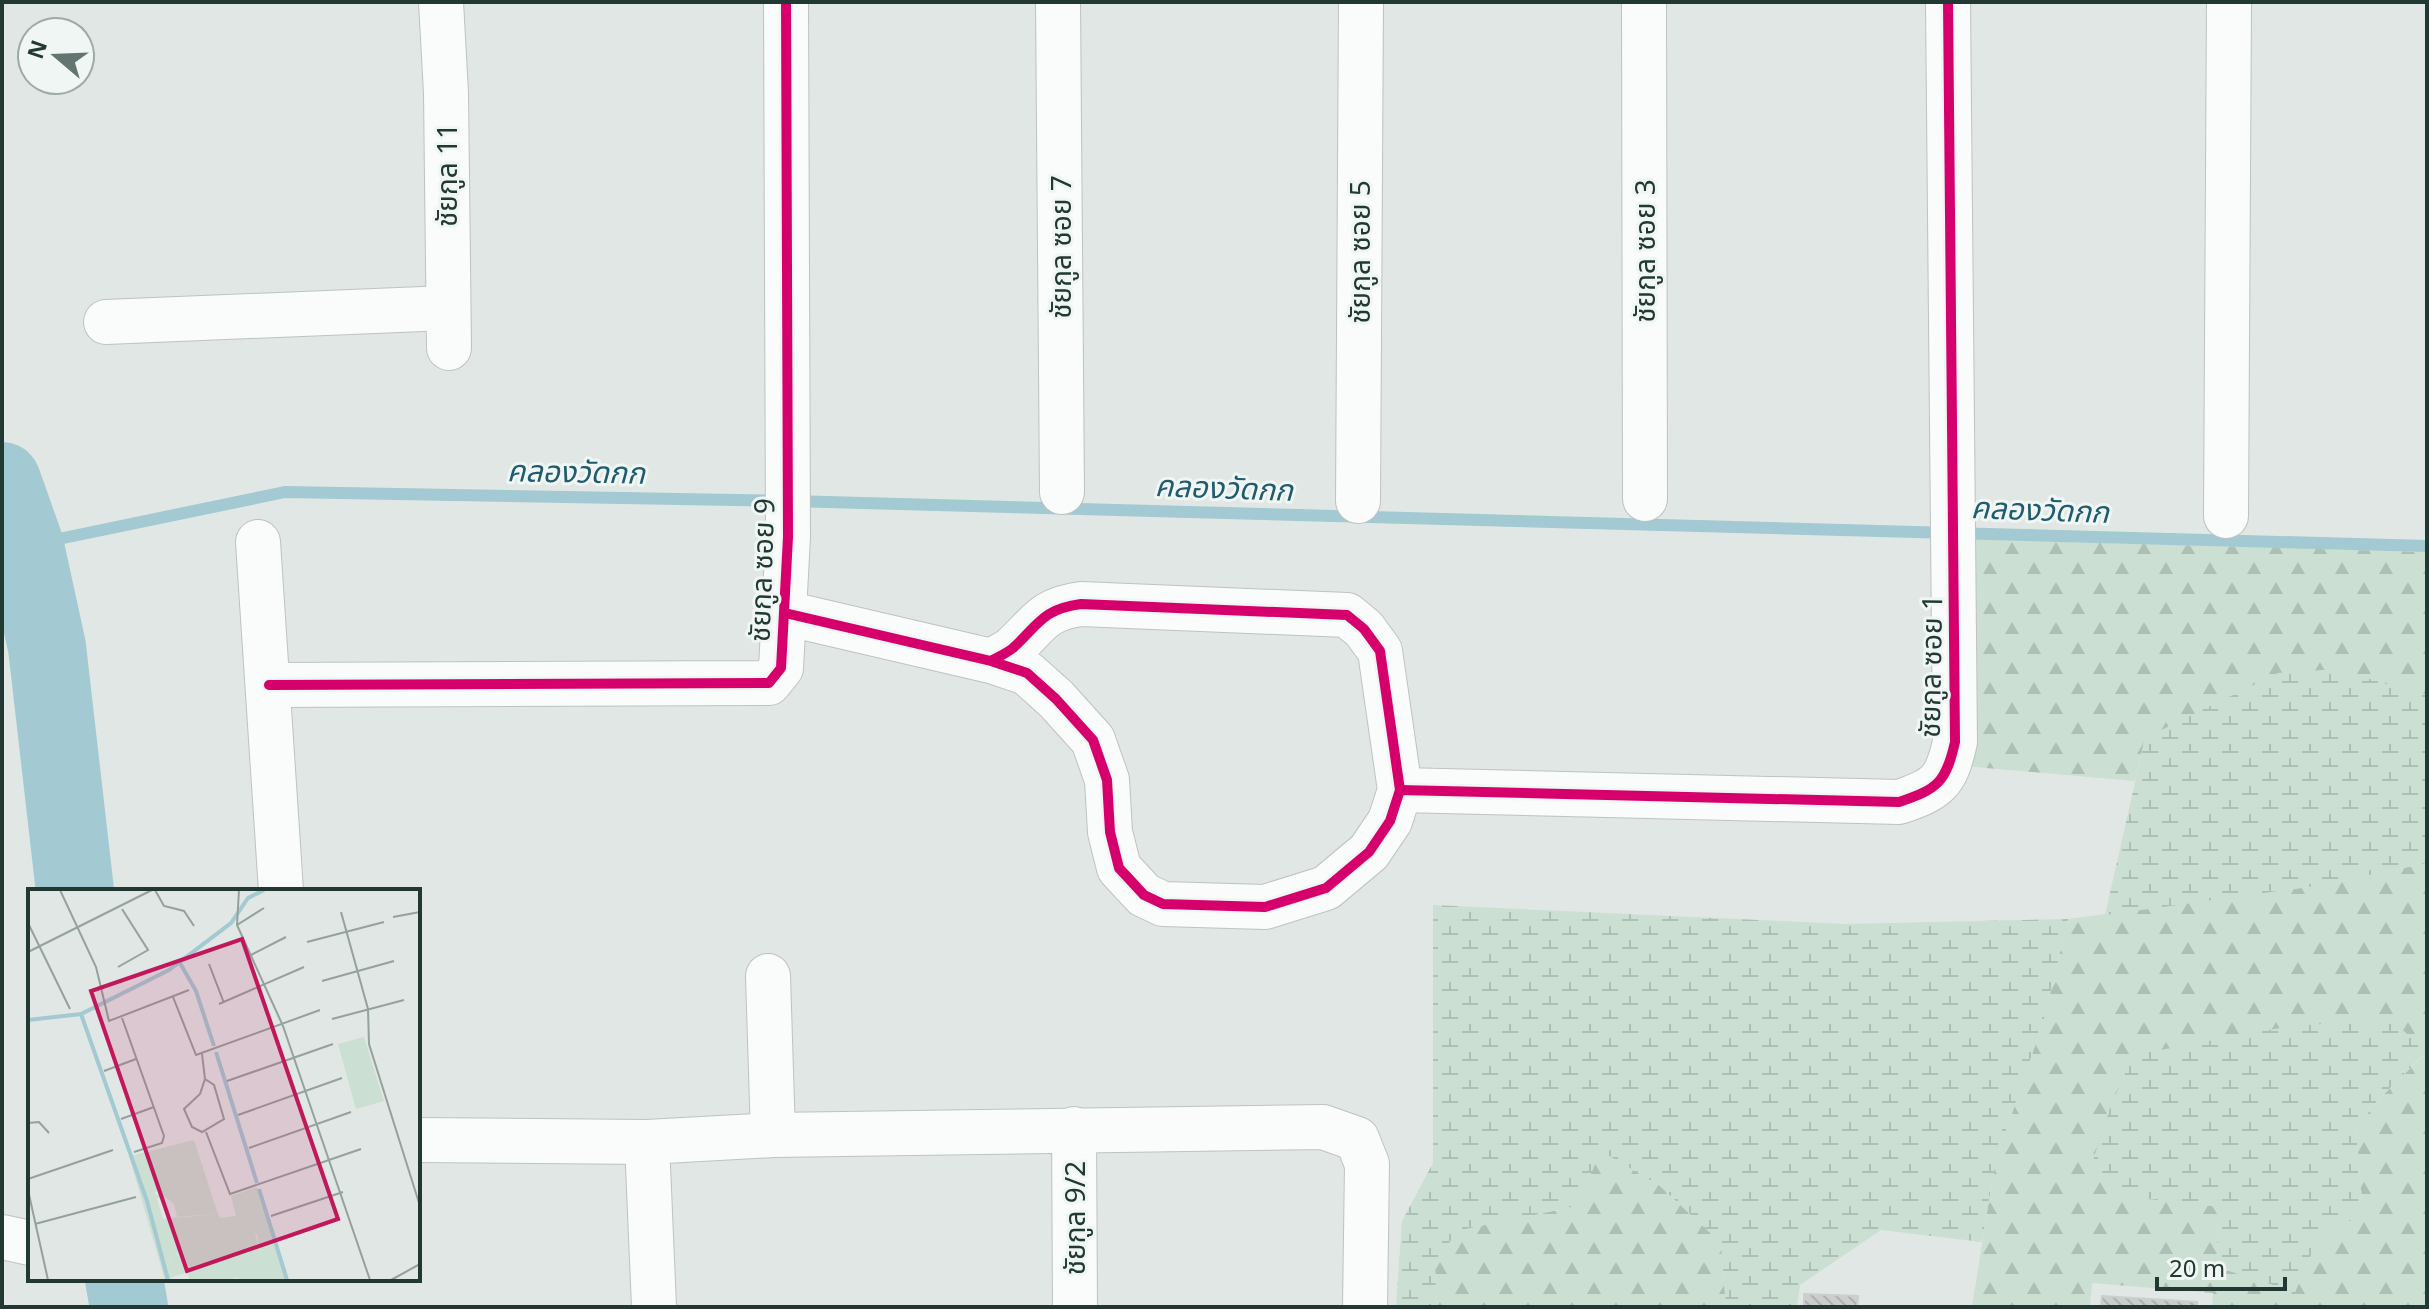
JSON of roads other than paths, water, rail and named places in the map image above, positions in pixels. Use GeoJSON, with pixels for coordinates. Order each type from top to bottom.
{"type":"FeatureCollection","features":[{"type":"Feature","properties":{"kind":"street","name":"ชัยกูล 11"},"geometry":{"type":"LineString","coordinates":[[106,322],[448,328],[446,93],[441,2]]}},
{"type":"Feature","properties":{"kind":"street","name":"ชัยกูล ซอย 9"},"geometry":{"type":"LineString","coordinates":[[269,685],[769,683],[781,668],[788,537],[786,2]]}},
{"type":"Feature","properties":{"kind":"street","name":"ชัยกูล ซอย 7"},"geometry":{"type":"LineString","coordinates":[[1058,2],[1062,492]]}},
{"type":"Feature","properties":{"kind":"street","name":"ชัยกูล ซอย 5"},"geometry":{"type":"LineString","coordinates":[[1358,501],[1361,2]]}},
{"type":"Feature","properties":{"kind":"street","name":"ชัยกูล ซอย 3"},"geometry":{"type":"LineString","coordinates":[[1644,2],[1645,499]]}},
{"type":"Feature","properties":{"kind":"street","name":"ชัยกูล ซอย 1"},"geometry":{"type":"LineString","coordinates":[[1400,790],[1899,802],[1926,793],[1948,772],[1955,742],[1955,575],[1948,2]]}},
{"type":"Feature","properties":{"kind":"street"},"geometry":{"type":"LineString","coordinates":[[2226,516],[2229,2]]}},
{"type":"Feature","properties":{"kind":"street"},"geometry":{"type":"LineString","coordinates":[[258,542],[281,889]]}},
{"type":"Feature","properties":{"kind":"street"},"geometry":{"type":"LineString","coordinates":[[785,613],[991,661],[1027,673],[1056,699],[1093,740],[1107,780],[1110,832],[1119,868],[1144,895],[1163,904],[1265,907],[1326,888],[1369,852],[1390,821],[1400,790],[1380,651],[1364,629],[1347,615],[1081,604],[1059,607],[1031,627],[1012,649],[991,661]]}},
{"type":"Feature","properties":{"kind":"street"},"geometry":{"type":"LineString","coordinates":[[768,976],[773,1135]]}},
{"type":"Feature","properties":{"kind":"street"},"geometry":{"type":"LineString","coordinates":[[420,1140],[647,1142],[773,1135],[1323,1127],[1357,1139],[1367,1164],[1365,1307]]}},
{"type":"Feature","properties":{"kind":"street","name":"ชัยกูล 9/2"},"geometry":{"type":"LineString","coordinates":[[1074,1129],[1075,1307]]}},
{"type":"Feature","properties":{"kind":"street"},"geometry":{"type":"LineString","coordinates":[[647,1142],[654,1307]]}},
{"type":"Feature","properties":{"kind":"street"},"geometry":{"type":"LineString","coordinates":[[2,1237],[28,1243]]}},
{"type":"Feature","properties":{"kind":"waterway"},"geometry":{"type":"LineString","coordinates":[[2,481],[25,546],[47,647],[75,889]]}},
{"type":"Feature","properties":{"kind":"waterway","name":"คลองวัดกก"},"geometry":{"type":"LineString","coordinates":[[25,546],[285,492],[790,501],[2427,546]]}},
{"type":"Feature","properties":{"kind":"waterway"},"geometry":{"type":"LineString","coordinates":[[124,1281],[129,1307]]}}]}
